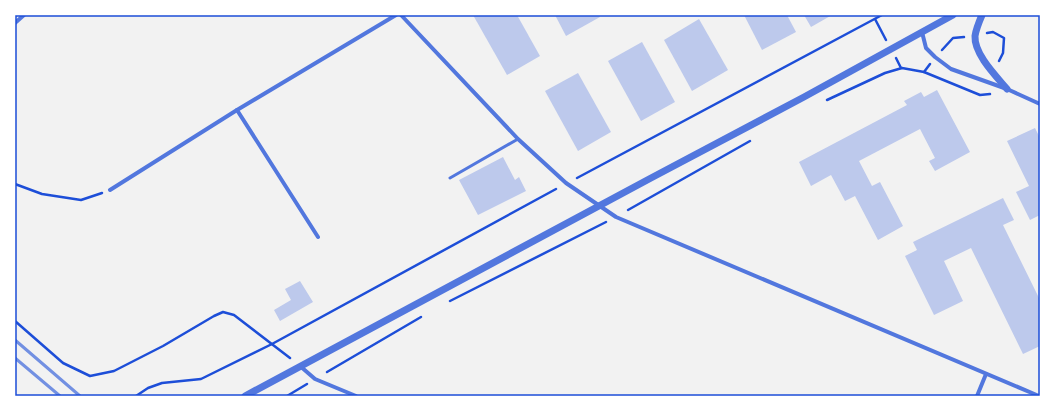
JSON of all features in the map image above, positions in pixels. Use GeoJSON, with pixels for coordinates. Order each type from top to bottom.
{"type":"FeatureCollection","features":[{"type":"Feature","properties":{"kind":"street"},"geometry":{"type":"LineString","coordinates":[[15,23],[24,15]]}},
{"type":"Feature","properties":{"kind":"street"},"geometry":{"type":"LineString","coordinates":[[110,190],[237,110],[396,15]]}},
{"type":"Feature","properties":{"kind":"street"},"geometry":{"type":"LineString","coordinates":[[401,15],[518,139],[566,183],[616,216],[1038,396]]}},
{"type":"Feature","properties":{"kind":"street"},"geometry":{"type":"LineString","coordinates":[[245,396],[811,93],[953,15]]}},
{"type":"Feature","properties":{"kind":"street"},"geometry":{"type":"LineString","coordinates":[[982,15],[975,35],[976,44],[982,57],[1008,89]]}},
{"type":"Feature","properties":{"kind":"street"},"geometry":{"type":"LineString","coordinates":[[922,32],[926,48],[935,58],[951,69],[1008,89],[1040,104]]}},
{"type":"Feature","properties":{"kind":"street"},"geometry":{"type":"LineString","coordinates":[[237,110],[318,237]]}},
{"type":"Feature","properties":{"kind":"street"},"geometry":{"type":"LineString","coordinates":[[300,366],[315,379],[356,396]]}},
{"type":"Feature","properties":{"kind":"street"},"geometry":{"type":"LineString","coordinates":[[977,396],[986,374]]}},
{"type":"Feature","properties":{"kind":"lane"},"geometry":{"type":"LineString","coordinates":[[450,178],[518,139]]}},
{"type":"Feature","properties":{"kind":"path"},"geometry":{"type":"LineString","coordinates":[[924,72],[953,38],[993,32],[1004,38],[1003,53],[993,72]]}},
{"type":"Feature","properties":{"kind":"path"},"geometry":{"type":"LineString","coordinates":[[824,101],[885,72],[902,68],[924,72],[980,95]]}},
{"type":"Feature","properties":{"kind":"path"},"geometry":{"type":"LineString","coordinates":[[444,304],[616,216],[755,138]]}},
{"type":"Feature","properties":{"kind":"path"},"geometry":{"type":"LineString","coordinates":[[15,184],[42,194],[81,200],[110,190]]}},
{"type":"Feature","properties":{"kind":"path"},"geometry":{"type":"LineString","coordinates":[[15,320],[63,363],[90,376],[114,371],[163,346],[223,312],[234,315],[300,366]]}},
{"type":"Feature","properties":{"kind":"path"},"geometry":{"type":"LineString","coordinates":[[287,396],[423,316]]}},
{"type":"Feature","properties":{"kind":"path"},"geometry":{"type":"LineString","coordinates":[[136,396],[148,388],[162,383],[201,379],[272,344]]}},
{"type":"Feature","properties":{"kind":"building"},"geometry":{"type":"Polygon","coordinates":[[[473,15],[517,15],[540,56],[507,75],[473,15]]]}},
{"type":"Feature","properties":{"kind":"building"},"geometry":{"type":"Polygon","coordinates":[[[555,15],[599,15],[600,17],[566,36],[555,15]]]}},
{"type":"Feature","properties":{"kind":"building"},"geometry":{"type":"Polygon","coordinates":[[[744,15],[787,15],[796,32],[762,50],[744,15]]]}},
{"type":"Feature","properties":{"kind":"building"},"geometry":{"type":"Polygon","coordinates":[[[804,15],[832,15],[811,27],[804,15]]]}},
{"type":"Feature","properties":{"kind":"building"},"geometry":{"type":"Polygon","coordinates":[[[699,19],[728,70],[692,91],[664,40],[699,19]]]}},
{"type":"Feature","properties":{"kind":"building"},"geometry":{"type":"Polygon","coordinates":[[[642,42],[675,102],[641,121],[608,61],[642,42]]]}},
{"type":"Feature","properties":{"kind":"building"},"geometry":{"type":"Polygon","coordinates":[[[578,73],[611,132],[578,151],[545,91],[578,73]]]}},
{"type":"Feature","properties":{"kind":"building"},"geometry":{"type":"Polygon","coordinates":[[[937,90],[970,152],[935,171],[929,161],[935,158],[920,129],[859,161],[872,186],[880,182],[903,226],[878,240],[855,196],[845,201],[831,175],[811,186],[799,162],[907,105],[904,101],[921,92],[924,97],[937,90]]]}},
{"type":"Feature","properties":{"kind":"building"},"geometry":{"type":"Polygon","coordinates":[[[1035,128],[1040,138],[1040,215],[1030,220],[1016,192],[1029,186],[1007,141],[1035,128]]]}},
{"type":"Feature","properties":{"kind":"building"},"geometry":{"type":"Polygon","coordinates":[[[503,157],[515,180],[519,177],[526,191],[478,215],[459,180],[503,157]]]}},
{"type":"Feature","properties":{"kind":"building"},"geometry":{"type":"Polygon","coordinates":[[[1003,198],[1014,220],[1003,225],[1040,300],[1040,346],[1023,354],[971,248],[944,261],[963,301],[934,315],[905,256],[917,250],[913,242],[1003,198]]]}},
{"type":"Feature","properties":{"kind":"building"},"geometry":{"type":"Polygon","coordinates":[[[300,281],[313,302],[280,321],[274,310],[291,300],[285,289],[300,281]]]}},
{"type":"Feature","properties":{"kind":"railway"},"geometry":{"type":"LineString","coordinates":[[15,340],[80,396]]}},
{"type":"Feature","properties":{"kind":"railway"},"geometry":{"type":"LineString","coordinates":[[15,358],[60,396]]}}]}
